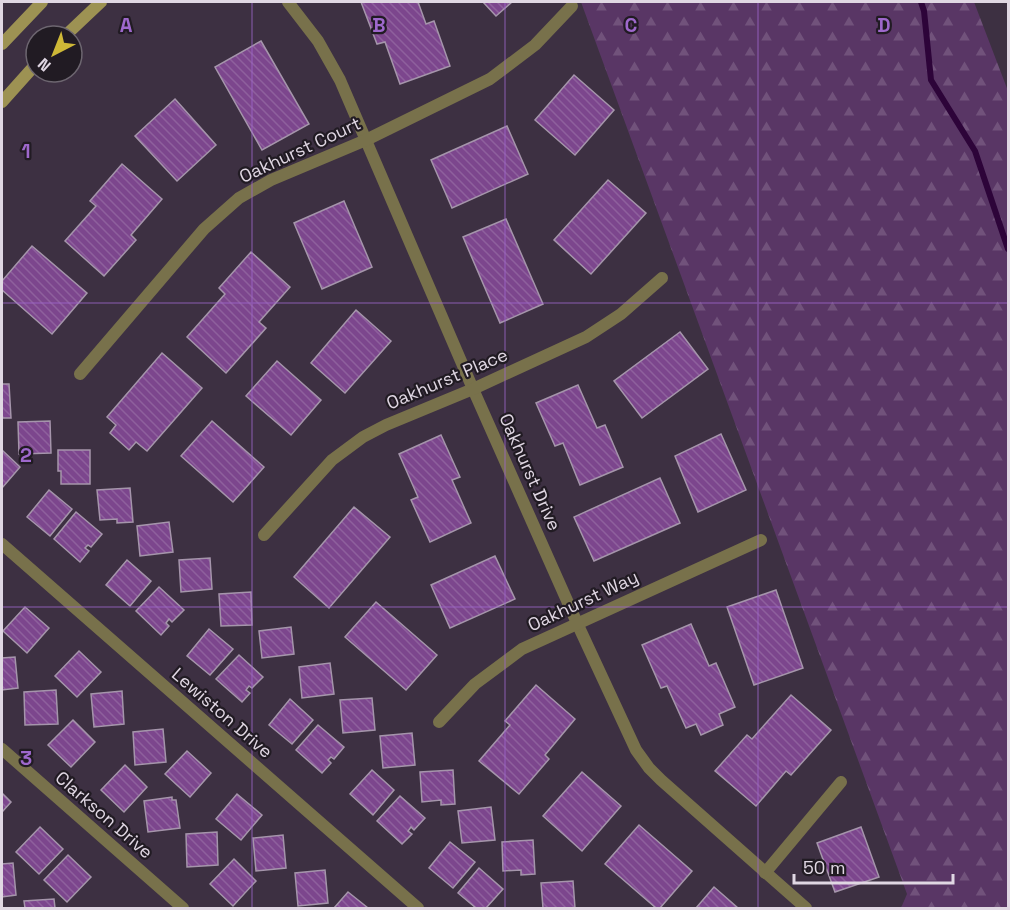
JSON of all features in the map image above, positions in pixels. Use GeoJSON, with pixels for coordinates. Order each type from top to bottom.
{"type":"FeatureCollection","features":[{"type":"Feature","properties":{"kind":"main road"},"geometry":{"type":"LineString","coordinates":[[2,44],[42,2]]}},
{"type":"Feature","properties":{"kind":"main road"},"geometry":{"type":"LineString","coordinates":[[77,24],[100,2]]}},
{"type":"Feature","properties":{"kind":"main road"},"geometry":{"type":"LineString","coordinates":[[2,102],[24,77]]}},
{"type":"Feature","properties":{"kind":"street","name":"Oakhurst Drive"},"geometry":{"type":"LineString","coordinates":[[288,2],[332,64],[473,389],[636,750],[649,768],[806,909]]}},
{"type":"Feature","properties":{"kind":"street","name":"Oakhurst Court"},"geometry":{"type":"LineString","coordinates":[[80,374],[198,236],[224,210],[271,180],[366,140],[497,75],[535,45],[572,6]]}},
{"type":"Feature","properties":{"kind":"street","name":"Oakhurst Place"},"geometry":{"type":"LineString","coordinates":[[264,535],[320,473],[351,445],[386,425],[473,389],[595,332],[621,314],[662,278]]}},
{"type":"Feature","properties":{"kind":"street","name":"Oakhurst Way"},"geometry":{"type":"LineString","coordinates":[[439,722],[475,684],[522,649],[761,540]]}},
{"type":"Feature","properties":{"kind":"street","name":"Lewiston Drive"},"geometry":{"type":"LineString","coordinates":[[2,544],[418,909]]}},
{"type":"Feature","properties":{"kind":"street","name":"Clarkson Drive"},"geometry":{"type":"LineString","coordinates":[[2,749],[183,909]]}},
{"type":"Feature","properties":{"kind":"street"},"geometry":{"type":"LineString","coordinates":[[765,873],[841,782]]}},
{"type":"Feature","properties":{"kind":"green space"},"geometry":{"type":"Polygon","coordinates":[[[581,2],[974,2],[1008,91],[1008,908],[901,908],[907,894],[581,2]]]}},
{"type":"Feature","properties":{"kind":"building"},"geometry":{"type":"Polygon","coordinates":[[[361,2],[418,2],[426,24],[434,21],[450,66],[400,84],[385,42],[377,44],[361,2]]]}},
{"type":"Feature","properties":{"kind":"building"},"geometry":{"type":"Polygon","coordinates":[[[483,2],[512,2],[496,16],[483,2]]]}},
{"type":"Feature","properties":{"kind":"building"},"geometry":{"type":"Polygon","coordinates":[[[261,41],[309,124],[262,150],[215,67],[261,41]]]}},
{"type":"Feature","properties":{"kind":"building"},"geometry":{"type":"Polygon","coordinates":[[[574,75],[614,110],[575,155],[535,120],[574,75]]]}},
{"type":"Feature","properties":{"kind":"building"},"geometry":{"type":"Polygon","coordinates":[[[175,99],[216,145],[177,181],[135,136],[175,99]]]}},
{"type":"Feature","properties":{"kind":"building"},"geometry":{"type":"Polygon","coordinates":[[[507,126],[528,174],[452,208],[431,160],[507,126]]]}},
{"type":"Feature","properties":{"kind":"building"},"geometry":{"type":"Polygon","coordinates":[[[122,164],[162,199],[131,235],[136,240],[104,276],[65,241],[96,206],[90,201],[122,164]]]}},
{"type":"Feature","properties":{"kind":"building"},"geometry":{"type":"Polygon","coordinates":[[[608,180],[646,213],[591,274],[554,240],[608,180]]]}},
{"type":"Feature","properties":{"kind":"building"},"geometry":{"type":"Polygon","coordinates":[[[344,201],[372,267],[322,289],[294,223],[344,201]]]}},
{"type":"Feature","properties":{"kind":"building"},"geometry":{"type":"Polygon","coordinates":[[[506,219],[543,304],[500,323],[463,237],[506,219]]]}},
{"type":"Feature","properties":{"kind":"building"},"geometry":{"type":"Polygon","coordinates":[[[32,246],[87,293],[52,334],[2,290],[2,281],[32,246]]]}},
{"type":"Feature","properties":{"kind":"building"},"geometry":{"type":"Polygon","coordinates":[[[251,252],[290,287],[259,322],[266,328],[226,373],[187,337],[225,294],[219,288],[251,252]]]}},
{"type":"Feature","properties":{"kind":"building"},"geometry":{"type":"Polygon","coordinates":[[[356,310],[391,341],[345,393],[311,363],[356,310]]]}},
{"type":"Feature","properties":{"kind":"building"},"geometry":{"type":"Polygon","coordinates":[[[680,332],[708,369],[642,418],[614,381],[680,332]]]}},
{"type":"Feature","properties":{"kind":"building"},"geometry":{"type":"Polygon","coordinates":[[[162,353],[202,388],[147,451],[136,442],[129,450],[110,433],[116,425],[107,417],[162,353]]]}},
{"type":"Feature","properties":{"kind":"building"},"geometry":{"type":"Polygon","coordinates":[[[277,361],[321,400],[291,435],[246,396],[277,361]]]}},
{"type":"Feature","properties":{"kind":"building"},"geometry":{"type":"Polygon","coordinates":[[[2,384],[9,384],[11,418],[2,418],[2,384]]]}},
{"type":"Feature","properties":{"kind":"building"},"geometry":{"type":"Polygon","coordinates":[[[578,385],[597,428],[605,425],[623,467],[580,485],[563,443],[555,446],[536,403],[578,385]]]}},
{"type":"Feature","properties":{"kind":"building"},"geometry":{"type":"Polygon","coordinates":[[[50,421],[51,453],[19,454],[18,422],[50,421]]]}},
{"type":"Feature","properties":{"kind":"building"},"geometry":{"type":"Polygon","coordinates":[[[212,421],[264,467],[233,502],[181,456],[212,421]]]}},
{"type":"Feature","properties":{"kind":"building"},"geometry":{"type":"Polygon","coordinates":[[[721,434],[746,490],[698,512],[675,456],[721,434]]]}},
{"type":"Feature","properties":{"kind":"building"},"geometry":{"type":"Polygon","coordinates":[[[441,435],[460,477],[452,480],[471,523],[430,542],[411,500],[418,497],[399,454],[441,435]]]}},
{"type":"Feature","properties":{"kind":"building"},"geometry":{"type":"Polygon","coordinates":[[[2,450],[20,467],[2,488],[2,450]]]}},
{"type":"Feature","properties":{"kind":"building"},"geometry":{"type":"Polygon","coordinates":[[[58,450],[90,450],[90,484],[61,484],[61,471],[58,471],[58,450]]]}},
{"type":"Feature","properties":{"kind":"building"},"geometry":{"type":"Polygon","coordinates":[[[660,478],[680,523],[594,561],[574,517],[660,478]]]}},
{"type":"Feature","properties":{"kind":"building"},"geometry":{"type":"Polygon","coordinates":[[[130,488],[133,522],[117,523],[117,519],[100,520],[97,490],[130,488]]]}},
{"type":"Feature","properties":{"kind":"building"},"geometry":{"type":"Polygon","coordinates":[[[49,490],[72,509],[50,536],[27,517],[49,490]]]}},
{"type":"Feature","properties":{"kind":"building"},"geometry":{"type":"Polygon","coordinates":[[[354,507],[390,537],[329,608],[294,577],[354,507]]]}},
{"type":"Feature","properties":{"kind":"building"},"geometry":{"type":"Polygon","coordinates":[[[76,512],[102,534],[91,547],[88,545],[85,548],[89,551],[80,562],[54,539],[76,512]]]}},
{"type":"Feature","properties":{"kind":"building"},"geometry":{"type":"Polygon","coordinates":[[[169,522],[173,552],[140,556],[137,526],[169,522]]]}},
{"type":"Feature","properties":{"kind":"building"},"geometry":{"type":"Polygon","coordinates":[[[495,556],[515,599],[450,628],[431,585],[495,556]]]}},
{"type":"Feature","properties":{"kind":"building"},"geometry":{"type":"Polygon","coordinates":[[[210,558],[212,589],[181,592],[179,560],[210,558]]]}},
{"type":"Feature","properties":{"kind":"building"},"geometry":{"type":"Polygon","coordinates":[[[127,560],[151,581],[130,606],[106,585],[127,560]]]}},
{"type":"Feature","properties":{"kind":"building"},"geometry":{"type":"Polygon","coordinates":[[[159,587],[184,610],[172,622],[169,619],[166,623],[169,626],[161,635],[136,611],[159,587]]]}},
{"type":"Feature","properties":{"kind":"building"},"geometry":{"type":"Polygon","coordinates":[[[776,590],[803,668],[754,685],[727,607],[776,590]]]}},
{"type":"Feature","properties":{"kind":"building"},"geometry":{"type":"Polygon","coordinates":[[[251,592],[252,625],[221,626],[219,594],[251,592]]]}},
{"type":"Feature","properties":{"kind":"building"},"geometry":{"type":"Polygon","coordinates":[[[376,602],[437,655],[406,690],[345,637],[376,602]]]}},
{"type":"Feature","properties":{"kind":"building"},"geometry":{"type":"Polygon","coordinates":[[[25,607],[49,628],[27,653],[3,631],[25,607]]]}},
{"type":"Feature","properties":{"kind":"building"},"geometry":{"type":"Polygon","coordinates":[[[691,624],[709,666],[716,663],[735,707],[719,714],[723,725],[701,735],[696,724],[686,728],[667,686],[661,688],[642,645],[691,624]]]}},
{"type":"Feature","properties":{"kind":"building"},"geometry":{"type":"Polygon","coordinates":[[[291,627],[294,654],[262,658],[259,631],[291,627]]]}},
{"type":"Feature","properties":{"kind":"building"},"geometry":{"type":"Polygon","coordinates":[[[209,629],[233,649],[210,675],[187,656],[209,629]]]}},
{"type":"Feature","properties":{"kind":"building"},"geometry":{"type":"Polygon","coordinates":[[[79,651],[101,672],[77,697],[55,676],[79,651]]]}},
{"type":"Feature","properties":{"kind":"building"},"geometry":{"type":"Polygon","coordinates":[[[239,655],[263,677],[252,688],[249,686],[246,690],[250,693],[242,702],[216,679],[239,655]]]}},
{"type":"Feature","properties":{"kind":"building"},"geometry":{"type":"Polygon","coordinates":[[[15,657],[18,688],[2,690],[2,658],[15,657]]]}},
{"type":"Feature","properties":{"kind":"building"},"geometry":{"type":"Polygon","coordinates":[[[330,663],[334,694],[302,698],[299,667],[330,663]]]}},
{"type":"Feature","properties":{"kind":"building"},"geometry":{"type":"Polygon","coordinates":[[[536,685],[575,719],[545,755],[549,759],[519,794],[479,761],[510,725],[505,721],[536,685]]]}},
{"type":"Feature","properties":{"kind":"building"},"geometry":{"type":"Polygon","coordinates":[[[56,690],[58,724],[25,725],[24,692],[56,690]]]}},
{"type":"Feature","properties":{"kind":"building"},"geometry":{"type":"Polygon","coordinates":[[[122,691],[124,724],[94,727],[91,694],[122,691]]]}},
{"type":"Feature","properties":{"kind":"building"},"geometry":{"type":"Polygon","coordinates":[[[791,695],[831,730],[791,775],[786,771],[756,806],[715,771],[747,735],[752,739],[791,695]]]}},
{"type":"Feature","properties":{"kind":"building"},"geometry":{"type":"Polygon","coordinates":[[[372,698],[375,730],[343,733],[340,700],[372,698]]]}},
{"type":"Feature","properties":{"kind":"building"},"geometry":{"type":"Polygon","coordinates":[[[290,699],[313,720],[292,744],[269,725],[290,699]]]}},
{"type":"Feature","properties":{"kind":"building"},"geometry":{"type":"Polygon","coordinates":[[[73,720],[95,742],[71,767],[48,745],[73,720]]]}},
{"type":"Feature","properties":{"kind":"building"},"geometry":{"type":"Polygon","coordinates":[[[318,725],[344,747],[334,759],[331,757],[328,760],[331,763],[322,773],[296,750],[318,725]]]}},
{"type":"Feature","properties":{"kind":"building"},"geometry":{"type":"Polygon","coordinates":[[[163,729],[166,762],[135,765],[133,732],[163,729]]]}},
{"type":"Feature","properties":{"kind":"building"},"geometry":{"type":"Polygon","coordinates":[[[412,733],[415,765],[383,768],[380,736],[412,733]]]}},
{"type":"Feature","properties":{"kind":"building"},"geometry":{"type":"Polygon","coordinates":[[[187,751],[211,773],[190,797],[165,774],[187,751]]]}},
{"type":"Feature","properties":{"kind":"building"},"geometry":{"type":"Polygon","coordinates":[[[125,765],[147,787],[124,812],[101,790],[125,765]]]}},
{"type":"Feature","properties":{"kind":"building"},"geometry":{"type":"Polygon","coordinates":[[[372,770],[394,790],[373,815],[350,794],[372,770]]]}},
{"type":"Feature","properties":{"kind":"building"},"geometry":{"type":"Polygon","coordinates":[[[453,770],[455,804],[441,805],[441,800],[422,802],[420,772],[453,770]]]}},
{"type":"Feature","properties":{"kind":"building"},"geometry":{"type":"Polygon","coordinates":[[[582,772],[621,806],[582,851],[543,816],[582,772]]]}},
{"type":"Feature","properties":{"kind":"building"},"geometry":{"type":"Polygon","coordinates":[[[2,793],[11,802],[2,812],[2,793]]]}},
{"type":"Feature","properties":{"kind":"building"},"geometry":{"type":"Polygon","coordinates":[[[237,794],[262,815],[241,840],[216,819],[237,794]]]}},
{"type":"Feature","properties":{"kind":"building"},"geometry":{"type":"Polygon","coordinates":[[[400,796],[425,818],[414,830],[411,827],[408,831],[412,834],[402,844],[377,821],[400,796]]]}},
{"type":"Feature","properties":{"kind":"building"},"geometry":{"type":"Polygon","coordinates":[[[172,797],[172,800],[176,800],[180,828],[148,832],[144,801],[172,797]]]}},
{"type":"Feature","properties":{"kind":"building"},"geometry":{"type":"Polygon","coordinates":[[[491,807],[495,840],[462,843],[458,811],[491,807]]]}},
{"type":"Feature","properties":{"kind":"building"},"geometry":{"type":"Polygon","coordinates":[[[639,825],[692,871],[660,908],[656,908],[605,864],[639,825]]]}},
{"type":"Feature","properties":{"kind":"building"},"geometry":{"type":"Polygon","coordinates":[[[40,827],[63,849],[39,874],[16,852],[40,827]]]}},
{"type":"Feature","properties":{"kind":"building"},"geometry":{"type":"Polygon","coordinates":[[[861,827],[879,877],[835,892],[817,843],[861,827]]]}},
{"type":"Feature","properties":{"kind":"building"},"geometry":{"type":"Polygon","coordinates":[[[217,832],[218,865],[187,867],[186,834],[217,832]]]}},
{"type":"Feature","properties":{"kind":"building"},"geometry":{"type":"Polygon","coordinates":[[[283,835],[286,868],[256,871],[253,838],[283,835]]]}},
{"type":"Feature","properties":{"kind":"building"},"geometry":{"type":"Polygon","coordinates":[[[533,840],[535,874],[521,875],[521,870],[503,871],[502,842],[533,840]]]}},
{"type":"Feature","properties":{"kind":"building"},"geometry":{"type":"Polygon","coordinates":[[[450,842],[475,862],[453,888],[429,868],[450,842]]]}},
{"type":"Feature","properties":{"kind":"building"},"geometry":{"type":"Polygon","coordinates":[[[68,855],[91,877],[67,902],[44,880],[68,855]]]}},
{"type":"Feature","properties":{"kind":"building"},"geometry":{"type":"Polygon","coordinates":[[[234,859],[256,881],[233,906],[210,884],[234,859]]]}},
{"type":"Feature","properties":{"kind":"building"},"geometry":{"type":"Polygon","coordinates":[[[13,863],[16,895],[2,897],[2,864],[13,863]]]}},
{"type":"Feature","properties":{"kind":"building"},"geometry":{"type":"Polygon","coordinates":[[[479,868],[503,889],[486,908],[476,908],[458,893],[479,868]]]}},
{"type":"Feature","properties":{"kind":"building"},"geometry":{"type":"Polygon","coordinates":[[[325,870],[328,903],[298,906],[295,873],[325,870]]]}},
{"type":"Feature","properties":{"kind":"building"},"geometry":{"type":"Polygon","coordinates":[[[573,881],[575,908],[543,908],[541,883],[573,881]]]}},
{"type":"Feature","properties":{"kind":"building"},"geometry":{"type":"Polygon","coordinates":[[[714,887],[738,908],[696,908],[714,887]]]}},
{"type":"Feature","properties":{"kind":"building"},"geometry":{"type":"Polygon","coordinates":[[[348,892],[368,908],[334,908],[348,892]]]}},
{"type":"Feature","properties":{"kind":"building"},"geometry":{"type":"Polygon","coordinates":[[[54,899],[55,908],[25,908],[24,901],[54,899]]]}},
{"type":"Feature","properties":{"kind":"waterway"},"geometry":{"type":"LineString","coordinates":[[921,2],[924,11],[931,80],[975,151],[1008,249]]}}]}
